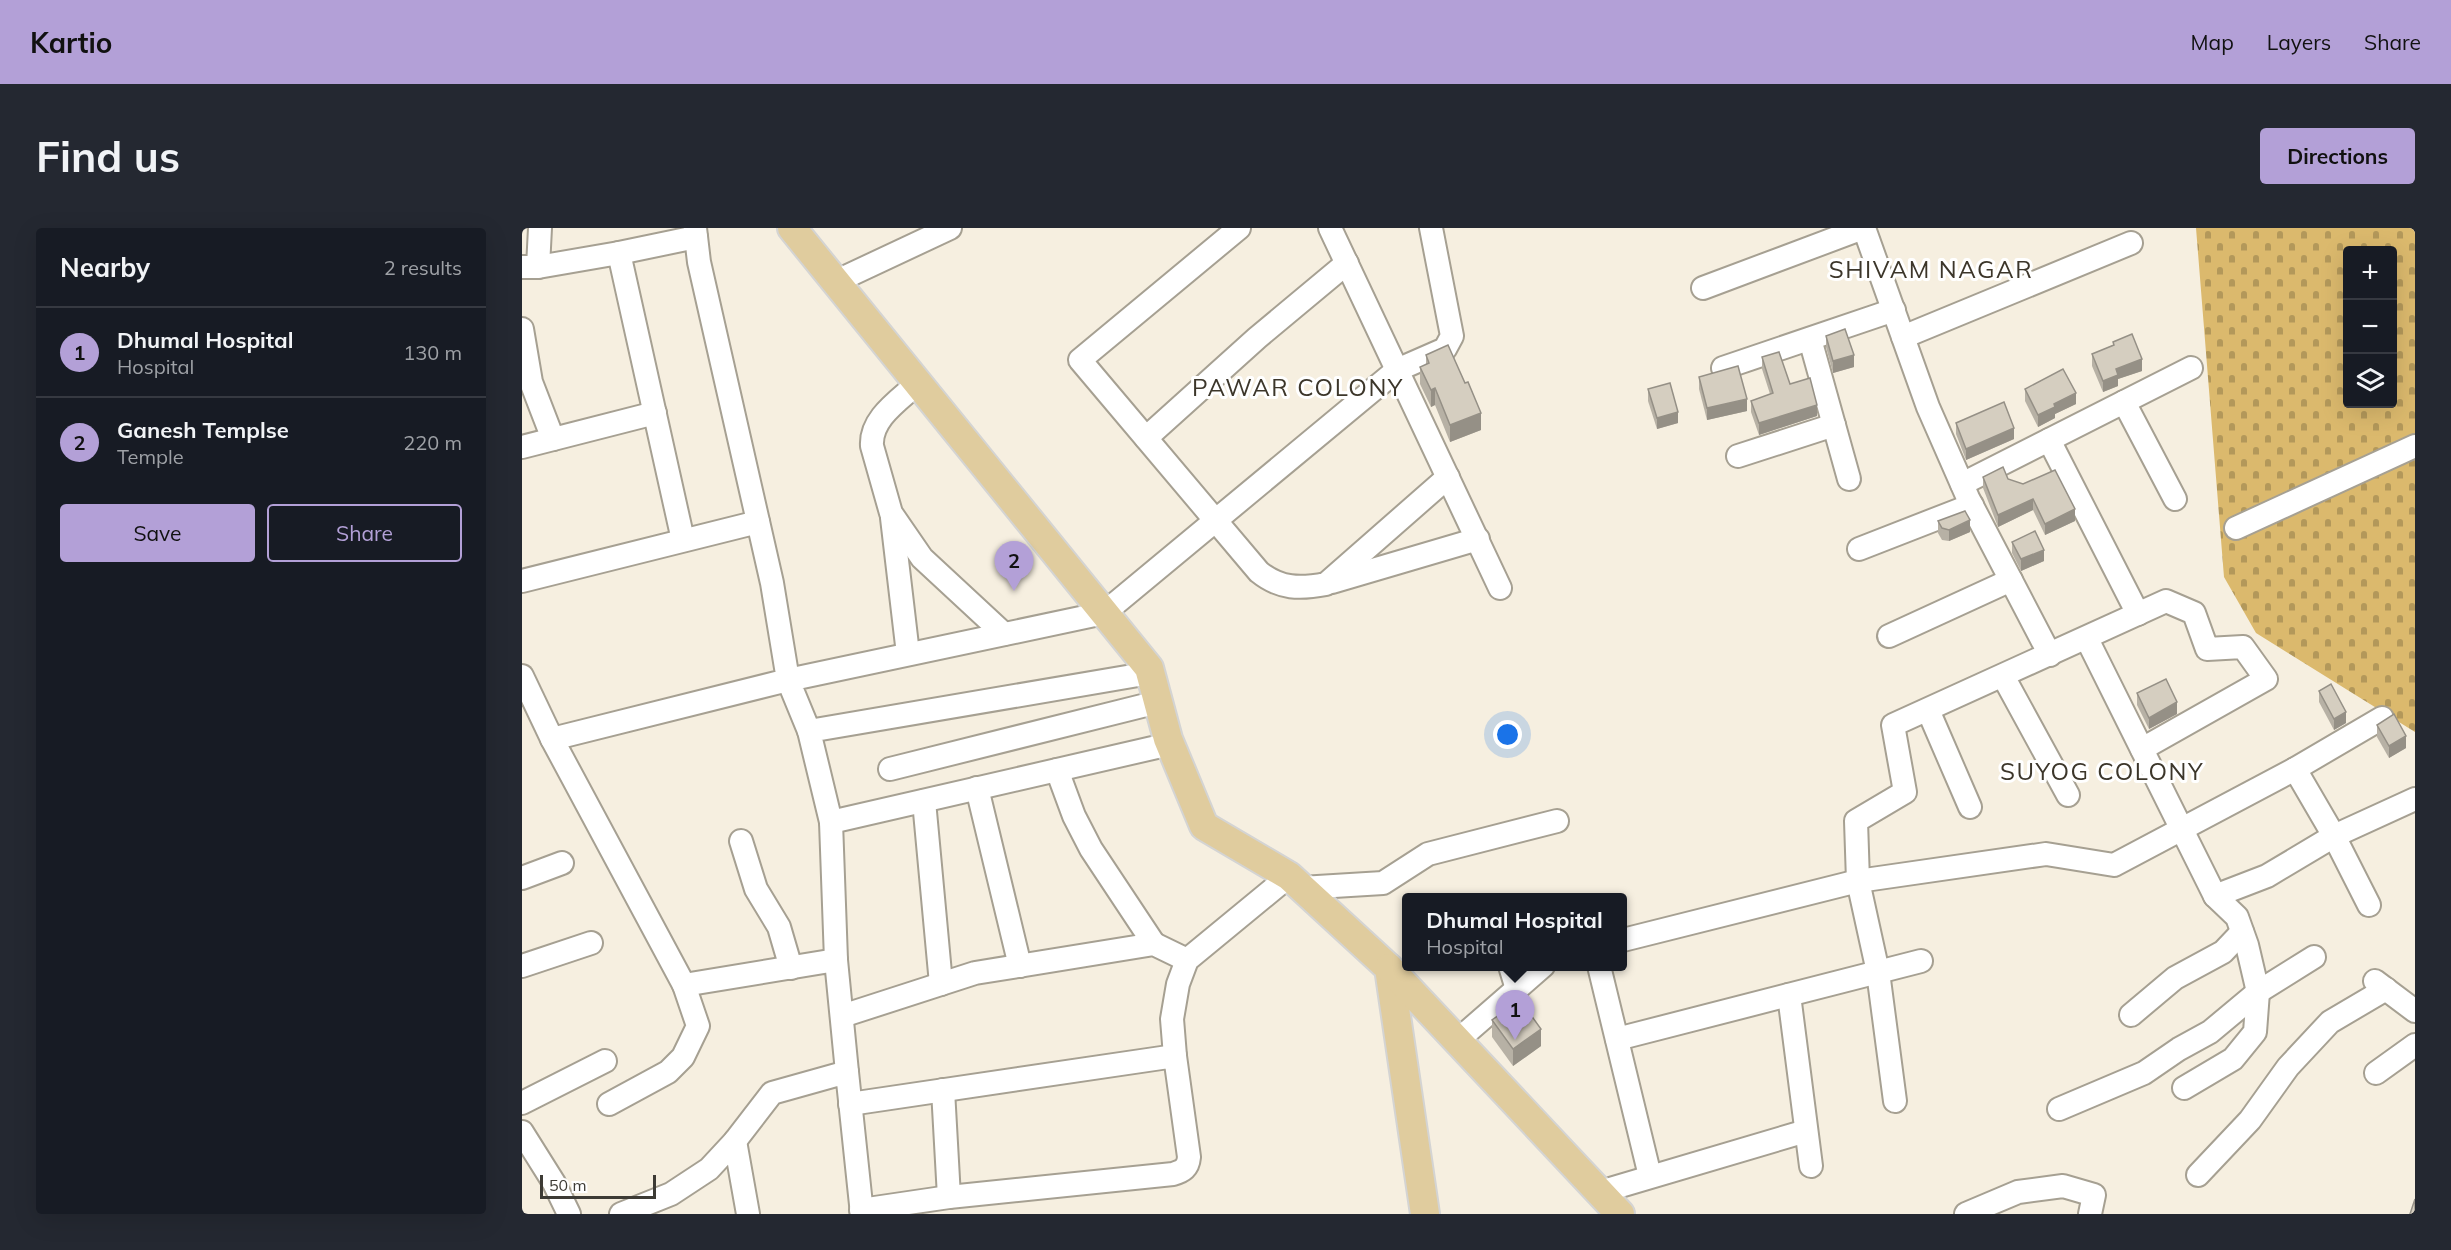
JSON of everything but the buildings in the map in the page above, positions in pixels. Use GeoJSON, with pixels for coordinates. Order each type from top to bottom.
{"type":"FeatureCollection","features":[{"type":"Feature","properties":{"kind":"main road"},"geometry":{"type":"LineString","coordinates":[[792,228],[1149,668],[1170,744],[1204,826],[1295,882],[1389,968],[1620,1214]]}},
{"type":"Feature","properties":{"kind":"main road"},"geometry":{"type":"LineString","coordinates":[[1389,968],[1425,1214]]}},
{"type":"Feature","properties":{"kind":"street"},"geometry":{"type":"LineString","coordinates":[[540,228],[530,267],[618,253],[695,232],[699,262],[772,583],[788,680],[809,731],[831,822],[836,960],[861,1212],[949,1197],[1183,1171],[1188,1164],[1189,1156],[1172,1019],[1178,984],[1186,960],[1295,882],[1383,883],[1428,854],[1557,821]]}},
{"type":"Feature","properties":{"kind":"street"},"geometry":{"type":"LineString","coordinates":[[837,281],[950,228]]}},
{"type":"Feature","properties":{"kind":"street"},"geometry":{"type":"LineString","coordinates":[[1239,228],[1080,360],[1259,572],[1270,581],[1284,586],[1305,588],[1326,584],[1478,539]]}},
{"type":"Feature","properties":{"kind":"street"},"geometry":{"type":"LineString","coordinates":[[1330,228],[1500,588]]}},
{"type":"Feature","properties":{"kind":"street"},"geometry":{"type":"LineString","coordinates":[[552,739],[788,680],[1104,613],[1397,370],[1445,349],[1452,336],[1431,228]]}},
{"type":"Feature","properties":{"kind":"street"},"geometry":{"type":"LineString","coordinates":[[1703,288],[1864,228],[1928,407],[1972,505],[2050,655]]}},
{"type":"Feature","properties":{"kind":"street"},"geometry":{"type":"LineString","coordinates":[[1903,337],[2131,243]]}},
{"type":"Feature","properties":{"kind":"street"},"geometry":{"type":"LineString","coordinates":[[618,253],[683,540]]}},
{"type":"Feature","properties":{"kind":"street"},"geometry":{"type":"LineString","coordinates":[[1146,438],[1257,338],[1347,263]]}},
{"type":"Feature","properties":{"kind":"street"},"geometry":{"type":"LineString","coordinates":[[1723,368],[1894,310]]}},
{"type":"Feature","properties":{"kind":"street"},"geometry":{"type":"LineString","coordinates":[[522,329],[531,382],[553,439]]}},
{"type":"Feature","properties":{"kind":"street"},"geometry":{"type":"LineString","coordinates":[[1810,339],[1849,479]]}},
{"type":"Feature","properties":{"kind":"street"},"geometry":{"type":"LineString","coordinates":[[1962,484],[2191,368]]}},
{"type":"Feature","properties":{"kind":"street"},"geometry":{"type":"LineString","coordinates":[[908,654],[891,513],[872,446],[872,436],[876,425],[919,382]]}},
{"type":"Feature","properties":{"kind":"street"},"geometry":{"type":"LineString","coordinates":[[2124,402],[2175,499]]}},
{"type":"Feature","properties":{"kind":"street"},"geometry":{"type":"LineString","coordinates":[[522,447],[655,413]]}},
{"type":"Feature","properties":{"kind":"street"},"geometry":{"type":"LineString","coordinates":[[1738,456],[1834,425]]}},
{"type":"Feature","properties":{"kind":"street"},"geometry":{"type":"LineString","coordinates":[[2049,440],[2138,614]]}},
{"type":"Feature","properties":{"kind":"street"},"geometry":{"type":"LineString","coordinates":[[2236,528],[2415,446]]}},
{"type":"Feature","properties":{"kind":"street"},"geometry":{"type":"LineString","coordinates":[[1326,584],[1448,477]]}},
{"type":"Feature","properties":{"kind":"street"},"geometry":{"type":"LineString","coordinates":[[1859,549],[1972,505]]}},
{"type":"Feature","properties":{"kind":"street"},"geometry":{"type":"LineString","coordinates":[[891,513],[922,558],[1004,634]]}},
{"type":"Feature","properties":{"kind":"street"},"geometry":{"type":"LineString","coordinates":[[522,581],[758,522]]}},
{"type":"Feature","properties":{"kind":"street"},"geometry":{"type":"LineString","coordinates":[[1890,636],[2011,580]]}},
{"type":"Feature","properties":{"kind":"street"},"geometry":{"type":"LineString","coordinates":[[1895,1101],[1878,972],[1858,881],[1856,821],[1905,792],[1893,725],[2087,639],[2166,601],[2194,613],[2207,650],[2242,647],[2266,679],[2142,749]]}},
{"type":"Feature","properties":{"kind":"street"},"geometry":{"type":"LineString","coordinates":[[2087,639],[2215,896],[2236,917],[2258,992],[2255,1032],[2233,1059],[2184,1088]]}},
{"type":"Feature","properties":{"kind":"street"},"geometry":{"type":"LineString","coordinates":[[809,731],[1150,674]]}},
{"type":"Feature","properties":{"kind":"street"},"geometry":{"type":"LineString","coordinates":[[522,676],[552,739],[684,986],[698,1026],[683,1057],[668,1072],[609,1104]]}},
{"type":"Feature","properties":{"kind":"street"},"geometry":{"type":"LineString","coordinates":[[2003,676],[2068,795]]}},
{"type":"Feature","properties":{"kind":"street"},"geometry":{"type":"LineString","coordinates":[[890,769],[1158,702]]}},
{"type":"Feature","properties":{"kind":"street"},"geometry":{"type":"LineString","coordinates":[[1928,710],[1970,807]]}},
{"type":"Feature","properties":{"kind":"street"},"geometry":{"type":"LineString","coordinates":[[1627,939],[1858,881],[2046,854],[2114,865],[2295,769],[2382,718]]}},
{"type":"Feature","properties":{"kind":"street"},"geometry":{"type":"LineString","coordinates":[[831,822],[1170,744]]}},
{"type":"Feature","properties":{"kind":"street"},"geometry":{"type":"LineString","coordinates":[[2295,769],[2334,836],[2369,905]]}},
{"type":"Feature","properties":{"kind":"street"},"geometry":{"type":"LineString","coordinates":[[1057,770],[1074,816],[1091,849],[1154,944],[1186,960]]}},
{"type":"Feature","properties":{"kind":"street"},"geometry":{"type":"LineString","coordinates":[[977,788],[1020,966]]}},
{"type":"Feature","properties":{"kind":"street"},"geometry":{"type":"LineString","coordinates":[[2215,896],[2267,876],[2334,836],[2415,799]]}},
{"type":"Feature","properties":{"kind":"street"},"geometry":{"type":"LineString","coordinates":[[924,801],[941,984]]}},
{"type":"Feature","properties":{"kind":"street"},"geometry":{"type":"LineString","coordinates":[[741,841],[756,889],[779,927],[791,968]]}},
{"type":"Feature","properties":{"kind":"street"},"geometry":{"type":"LineString","coordinates":[[522,879],[562,863]]}},
{"type":"Feature","properties":{"kind":"street"},"geometry":{"type":"LineString","coordinates":[[2131,1015],[2175,978],[2223,952],[2242,932]]}},
{"type":"Feature","properties":{"kind":"street"},"geometry":{"type":"LineString","coordinates":[[522,966],[591,942]]}},
{"type":"Feature","properties":{"kind":"street"},"geometry":{"type":"LineString","coordinates":[[842,1016],[975,973],[1154,944]]}},
{"type":"Feature","properties":{"kind":"street"},"geometry":{"type":"LineString","coordinates":[[2059,1109],[2144,1073],[2179,1049],[2210,1032],[2258,992],[2314,957]]}},
{"type":"Feature","properties":{"kind":"street"},"geometry":{"type":"LineString","coordinates":[[684,986],[836,960]]}},
{"type":"Feature","properties":{"kind":"street"},"geometry":{"type":"LineString","coordinates":[[1617,1039],[1921,961]]}},
{"type":"Feature","properties":{"kind":"street"},"geometry":{"type":"LineString","coordinates":[[1512,971],[1517,989]]}},
{"type":"Feature","properties":{"kind":"street"},"geometry":{"type":"LineString","coordinates":[[1458,1041],[1537,971]]}},
{"type":"Feature","properties":{"kind":"street"},"geometry":{"type":"LineString","coordinates":[[1600,971],[1650,1176]]}},
{"type":"Feature","properties":{"kind":"street"},"geometry":{"type":"LineString","coordinates":[[2198,1175],[2250,1120],[2288,1067],[2330,1022],[2380,984],[2415,1011]]}},
{"type":"Feature","properties":{"kind":"street"},"geometry":{"type":"LineString","coordinates":[[1789,995],[1811,1166]]}},
{"type":"Feature","properties":{"kind":"street"},"geometry":{"type":"LineString","coordinates":[[2376,1073],[2415,1045]]}},
{"type":"Feature","properties":{"kind":"street"},"geometry":{"type":"LineString","coordinates":[[850,1104],[1175,1056]]}},
{"type":"Feature","properties":{"kind":"street"},"geometry":{"type":"LineString","coordinates":[[522,1103],[605,1061]]}},
{"type":"Feature","properties":{"kind":"street"},"geometry":{"type":"LineString","coordinates":[[621,1214],[671,1194],[709,1169],[735,1141],[772,1094],[847,1072]]}},
{"type":"Feature","properties":{"kind":"street"},"geometry":{"type":"LineString","coordinates":[[943,1090],[949,1197]]}},
{"type":"Feature","properties":{"kind":"street"},"geometry":{"type":"LineString","coordinates":[[1600,1192],[1806,1131]]}},
{"type":"Feature","properties":{"kind":"street"},"geometry":{"type":"LineString","coordinates":[[522,1132],[531,1163],[554,1182],[569,1214]]}},
{"type":"Feature","properties":{"kind":"street"},"geometry":{"type":"LineString","coordinates":[[735,1141],[748,1214]]}},
{"type":"Feature","properties":{"kind":"street"},"geometry":{"type":"LineString","coordinates":[[1966,1214],[2011,1206],[2018,1192],[2063,1186],[2094,1195],[2090,1214]]}},
{"type":"Feature","properties":{"kind":"green space"},"geometry":{"type":"Polygon","coordinates":[[[2196,228],[2415,228],[2415,732],[2256,633],[2224,577],[2196,228]]]}},
{"type":"Feature","properties":{"kind":"place","name":"Ganesh Templse"},"geometry":{"type":"Point","coordinates":[1014,591]}},
{"type":"Feature","properties":{"kind":"place","name":"Dhumal Hospital"},"geometry":{"type":"Point","coordinates":[1515,1040]}},
{"type":"Feature","properties":{"kind":"district","name":"SHIVAM NAGAR"},"geometry":{"type":"Point","coordinates":[1931,269]}},
{"type":"Feature","properties":{"kind":"district","name":"PAWAR COLONY"},"geometry":{"type":"Point","coordinates":[1298,387]}},
{"type":"Feature","properties":{"kind":"district","name":"SUYOG COLONY"},"geometry":{"type":"Point","coordinates":[2102,771]}}]}
